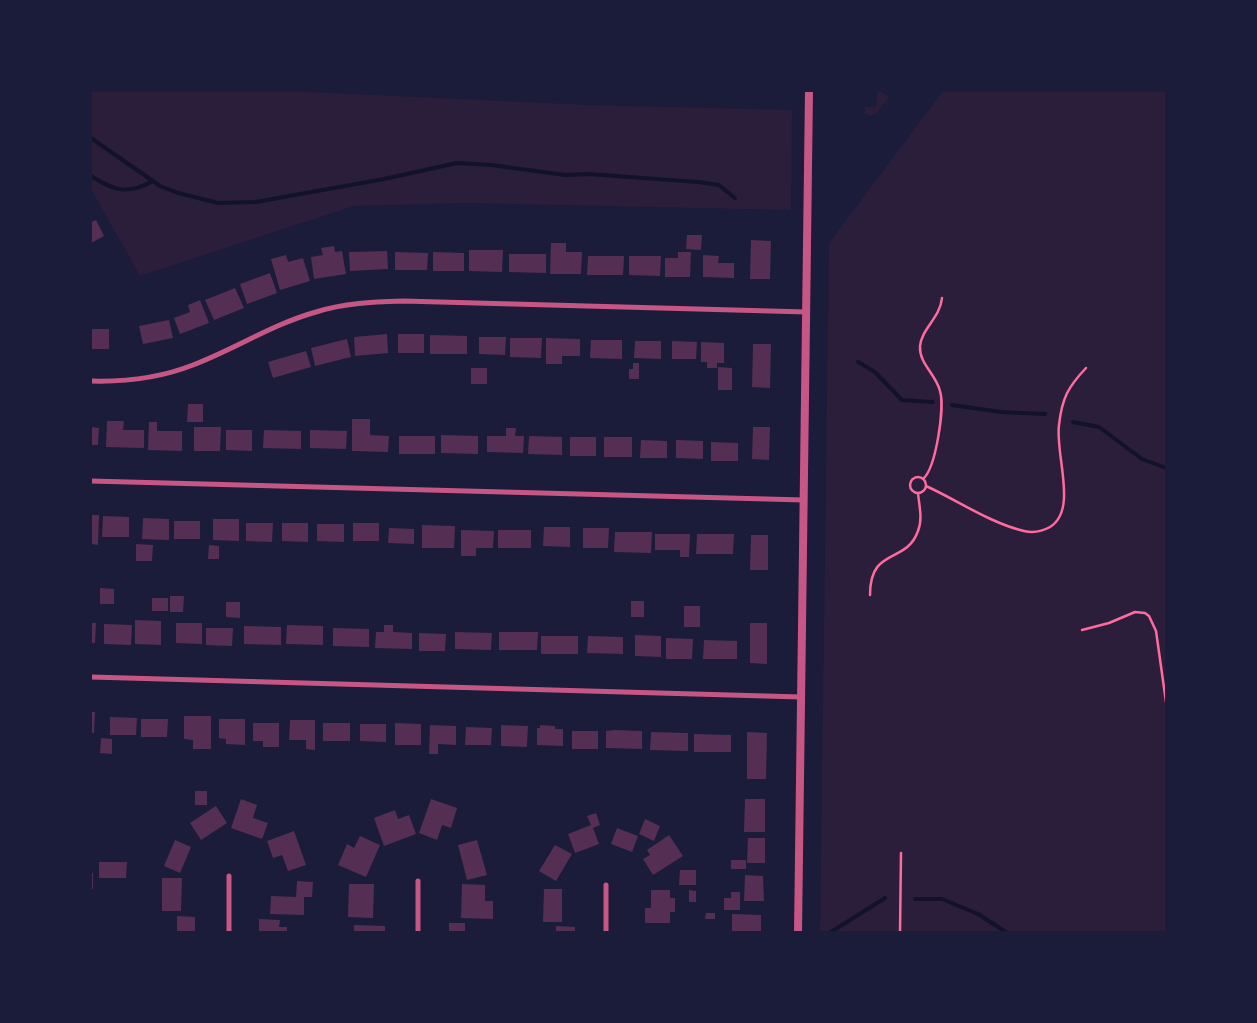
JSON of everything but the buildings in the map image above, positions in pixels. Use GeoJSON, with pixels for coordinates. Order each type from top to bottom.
{"type":"FeatureCollection","features":[{"type":"Feature","properties":{"kind":"street"},"geometry":{"type":"LineString","coordinates":[[798,932],[809,91]]}},
{"type":"Feature","properties":{"kind":"street"},"geometry":{"type":"LineString","coordinates":[[91,381],[141,379],[178,371],[296,318],[335,306],[356,303],[403,301],[807,312]]}},
{"type":"Feature","properties":{"kind":"street"},"geometry":{"type":"LineString","coordinates":[[91,481],[804,500]]}},
{"type":"Feature","properties":{"kind":"street"},"geometry":{"type":"LineString","coordinates":[[91,678],[800,697]]}},
{"type":"Feature","properties":{"kind":"street"},"geometry":{"type":"LineString","coordinates":[[229,932],[230,876]]}},
{"type":"Feature","properties":{"kind":"street"},"geometry":{"type":"LineString","coordinates":[[418,881],[418,932]]}},
{"type":"Feature","properties":{"kind":"street"},"geometry":{"type":"LineString","coordinates":[[606,884],[606,932]]}},
{"type":"Feature","properties":{"kind":"path"},"geometry":{"type":"LineString","coordinates":[[923,479],[929,473],[934,453],[941,397],[937,383],[922,358],[920,344],[926,330],[939,313],[942,298]]}},
{"type":"Feature","properties":{"kind":"path"},"geometry":{"type":"LineString","coordinates":[[923,479],[926,486],[1018,529],[1035,532],[1052,525],[1062,514],[1064,502],[1058,446],[1062,407],[1068,388],[1086,368]]}},
{"type":"Feature","properties":{"kind":"path"},"geometry":{"type":"LineString","coordinates":[[918,493],[912,489],[911,482],[916,478],[923,479]]}},
{"type":"Feature","properties":{"kind":"path"},"geometry":{"type":"LineString","coordinates":[[918,493],[923,491],[926,486]]}},
{"type":"Feature","properties":{"kind":"path"},"geometry":{"type":"LineString","coordinates":[[870,595],[870,579],[875,568],[905,548],[916,536],[920,523],[918,493]]}},
{"type":"Feature","properties":{"kind":"path"},"geometry":{"type":"LineString","coordinates":[[1082,630],[1109,623],[1136,612],[1145,613],[1149,616],[1156,631],[1166,702]]}},
{"type":"Feature","properties":{"kind":"path"},"geometry":{"type":"LineString","coordinates":[[900,932],[901,853]]}},
{"type":"Feature","properties":{"kind":"shaded area"},"geometry":{"type":"Polygon","coordinates":[[[91,91],[286,91],[590,105],[792,110],[791,210],[466,203],[354,206],[140,276],[91,189],[91,91]]]}},
{"type":"Feature","properties":{"kind":"shaded area"},"geometry":{"type":"Polygon","coordinates":[[[877,91],[889,97],[876,114],[870,116],[865,113],[865,107],[876,107],[877,91]]]}},
{"type":"Feature","properties":{"kind":"shaded area"},"geometry":{"type":"Polygon","coordinates":[[[943,91],[1166,91],[1166,932],[820,932],[829,243],[943,91]]]}},
{"type":"Feature","properties":{"kind":"waterway"},"geometry":{"type":"LineString","coordinates":[[91,138],[160,186],[178,193],[218,203],[256,202],[384,179],[457,163],[491,165],[565,175],[589,174],[698,182],[719,185],[735,198]]}},
{"type":"Feature","properties":{"kind":"waterway"},"geometry":{"type":"LineString","coordinates":[[91,176],[114,188],[128,190],[153,181]]}},
{"type":"Feature","properties":{"kind":"waterway"},"geometry":{"type":"LineString","coordinates":[[858,362],[875,372],[902,400],[933,402]]}},
{"type":"Feature","properties":{"kind":"waterway"},"geometry":{"type":"LineString","coordinates":[[952,405],[1001,412],[1045,414]]}},
{"type":"Feature","properties":{"kind":"waterway"},"geometry":{"type":"LineString","coordinates":[[1073,422],[1099,427],[1142,459],[1166,468]]}},
{"type":"Feature","properties":{"kind":"waterway"},"geometry":{"type":"LineString","coordinates":[[831,932],[885,898]]}},
{"type":"Feature","properties":{"kind":"waterway"},"geometry":{"type":"LineString","coordinates":[[915,899],[942,899],[978,914],[1006,932]]}}]}
